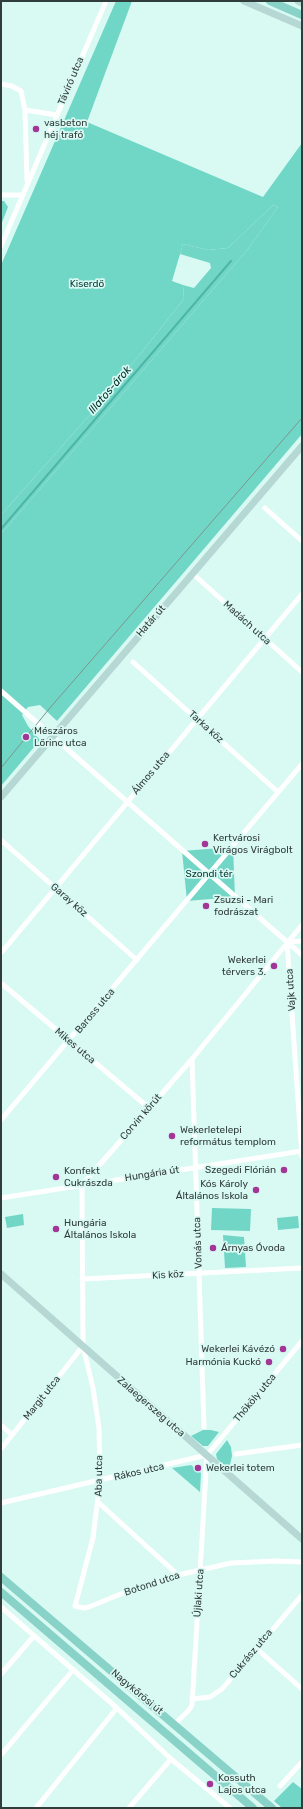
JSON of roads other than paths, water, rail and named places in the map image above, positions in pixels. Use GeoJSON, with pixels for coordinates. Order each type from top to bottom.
{"type":"FeatureCollection","features":[{"type":"Feature","properties":{"kind":"main road"},"geometry":{"type":"LineString","coordinates":[[244,1],[302,26]]}},
{"type":"Feature","properties":{"kind":"main road"},"geometry":{"type":"LineString","coordinates":[[270,1],[302,15]]}},
{"type":"Feature","properties":{"kind":"main road"},"geometry":{"type":"LineString","coordinates":[[298,1],[302,3]]}},
{"type":"Feature","properties":{"kind":"main road"},"geometry":{"type":"LineString","coordinates":[[288,20],[302,22]]}},
{"type":"Feature","properties":{"kind":"main road","name":"Határ út"},"geometry":{"type":"LineString","coordinates":[[1,797],[302,446]]}},
{"type":"Feature","properties":{"kind":"main road","name":"Zalaegerszeg utca"},"geometry":{"type":"LineString","coordinates":[[2,1278],[82,1346],[302,1539]]}},
{"type":"Feature","properties":{"kind":"main road","name":"Nagykőrösi út"},"geometry":{"type":"LineString","coordinates":[[1,1577],[272,1808]]}},
{"type":"Feature","properties":{"kind":"main road","name":"Nagykőrösi út"},"geometry":{"type":"LineString","coordinates":[[1,1592],[253,1808]]}},
{"type":"Feature","properties":{"kind":"street","name":"Távíró utca"},"geometry":{"type":"LineString","coordinates":[[1,246],[106,1]]}},
{"type":"Feature","properties":{"kind":"street","name":"Távíró utca"},"geometry":{"type":"LineString","coordinates":[[1,84],[12,86],[21,91],[25,110],[27,184]]}},
{"type":"Feature","properties":{"kind":"street"},"geometry":{"type":"LineString","coordinates":[[25,110],[56,115]]}},
{"type":"Feature","properties":{"kind":"street"},"geometry":{"type":"LineString","coordinates":[[1,195],[22,195]]}},
{"type":"Feature","properties":{"kind":"street"},"geometry":{"type":"LineString","coordinates":[[265,508],[302,541]]}},
{"type":"Feature","properties":{"kind":"street","name":"Madách utca"},"geometry":{"type":"LineString","coordinates":[[192,573],[302,672]]}},
{"type":"Feature","properties":{"kind":"street","name":"Álmos utca"},"geometry":{"type":"LineString","coordinates":[[1,953],[302,594]]}},
{"type":"Feature","properties":{"kind":"street","name":"Tarka köz"},"geometry":{"type":"LineString","coordinates":[[133,662],[278,792]]}},
{"type":"Feature","properties":{"kind":"street"},"geometry":{"type":"LineString","coordinates":[[1,691],[302,955]]}},
{"type":"Feature","properties":{"kind":"street"},"geometry":{"type":"LineString","coordinates":[[209,874],[302,764]]}},
{"type":"Feature","properties":{"kind":"street","name":"Garay köz"},"geometry":{"type":"LineString","coordinates":[[1,840],[138,960]]}},
{"type":"Feature","properties":{"kind":"street","name":"Baross utca"},"geometry":{"type":"LineString","coordinates":[[1,1120],[70,1041],[209,874]]}},
{"type":"Feature","properties":{"kind":"street","name":"Corvin körút"},"geometry":{"type":"LineString","coordinates":[[82,1185],[192,1060],[302,925]]}},
{"type":"Feature","properties":{"kind":"street"},"geometry":{"type":"LineString","coordinates":[[288,942],[302,941]]}},
{"type":"Feature","properties":{"kind":"street","name":"Vajk utca"},"geometry":{"type":"LineString","coordinates":[[288,942],[302,1157]]}},
{"type":"Feature","properties":{"kind":"street","name":"Mikes utca"},"geometry":{"type":"LineString","coordinates":[[1,983],[149,1108]]}},
{"type":"Feature","properties":{"kind":"street","name":"Vonás utca"},"geometry":{"type":"LineString","coordinates":[[192,1060],[204,1427]]}},
{"type":"Feature","properties":{"kind":"street","name":"Hungária út"},"geometry":{"type":"LineString","coordinates":[[1,1198],[302,1151]]}},
{"type":"Feature","properties":{"kind":"street"},"geometry":{"type":"LineString","coordinates":[[82,1185],[82,1346]]}},
{"type":"Feature","properties":{"kind":"street","name":"Kis köz"},"geometry":{"type":"LineString","coordinates":[[82,1280],[302,1268]]}},
{"type":"Feature","properties":{"kind":"street","name":"Thököly utca"},"geometry":{"type":"LineString","coordinates":[[207,1455],[302,1341]]}},
{"type":"Feature","properties":{"kind":"street","name":"Margit utca"},"geometry":{"type":"LineString","coordinates":[[1,1449],[82,1346]]}},
{"type":"Feature","properties":{"kind":"street","name":"Aba utca"},"geometry":{"type":"LineString","coordinates":[[75,1606],[93,1538],[100,1480],[99,1428],[93,1388],[82,1346]]}},
{"type":"Feature","properties":{"kind":"street"},"geometry":{"type":"LineString","coordinates":[[1,1425],[12,1435]]}},
{"type":"Feature","properties":{"kind":"street"},"geometry":{"type":"LineString","coordinates":[[236,1454],[302,1445]]}},
{"type":"Feature","properties":{"kind":"street","name":"Rákos utca"},"geometry":{"type":"LineString","coordinates":[[1,1503],[207,1455]]}},
{"type":"Feature","properties":{"kind":"street","name":"Újlaki utca"},"geometry":{"type":"LineString","coordinates":[[175,1724],[189,1710],[192,1699],[207,1455]]}},
{"type":"Feature","properties":{"kind":"street"},"geometry":{"type":"LineString","coordinates":[[98,1504],[178,1575]]}},
{"type":"Feature","properties":{"kind":"street","name":"Botond utca"},"geometry":{"type":"LineString","coordinates":[[75,1606],[84,1608],[88,1607],[128,1591],[178,1575],[231,1563],[276,1561],[302,1562]]}},
{"type":"Feature","properties":{"kind":"street","name":"Cukrász utca"},"geometry":{"type":"LineString","coordinates":[[192,1699],[203,1698],[216,1694],[222,1689],[302,1595]]}},
{"type":"Feature","properties":{"kind":"street"},"geometry":{"type":"LineString","coordinates":[[1,1607],[117,1708],[227,1807]]}},
{"type":"Feature","properties":{"kind":"street"},"geometry":{"type":"LineString","coordinates":[[1,1674],[34,1636]]}},
{"type":"Feature","properties":{"kind":"street"},"geometry":{"type":"LineString","coordinates":[[256,1648],[302,1689]]}},
{"type":"Feature","properties":{"kind":"street"},"geometry":{"type":"LineString","coordinates":[[1,1754],[74,1670]]}},
{"type":"Feature","properties":{"kind":"street"},"geometry":{"type":"LineString","coordinates":[[36,1808],[117,1708]]}},
{"type":"Feature","properties":{"kind":"street"},"geometry":{"type":"LineString","coordinates":[[129,1808],[172,1759]]}},
{"type":"Feature","properties":{"kind":"street"},"geometry":{"type":"LineString","coordinates":[[280,1786],[302,1762]]}},
{"type":"Feature","properties":{"kind":"waterway","name":"Illatos-árok"},"geometry":{"type":"LineString","coordinates":[[1,529],[231,261]]}},
{"type":"Feature","properties":{"kind":"tram line"},"geometry":{"type":"LineString","coordinates":[[1,768],[49,709],[302,418]]}},
{"type":"Feature","properties":{"kind":"place","name":"vasbeton héj trafó"},"geometry":{"type":"Point","coordinates":[36,129]}},
{"type":"Feature","properties":{"kind":"place","name":"Mészáros Lőrinc utca"},"geometry":{"type":"Point","coordinates":[26,737]}},
{"type":"Feature","properties":{"kind":"place","name":"Kertvárosi Virágos Virágbolt"},"geometry":{"type":"Point","coordinates":[205,844]}},
{"type":"Feature","properties":{"kind":"place","name":"Zsuzsi - Mari fodrászat"},"geometry":{"type":"Point","coordinates":[206,906]}},
{"type":"Feature","properties":{"kind":"place","name":"Wekerlei térvers 3."},"geometry":{"type":"Point","coordinates":[274,966]}},
{"type":"Feature","properties":{"kind":"place","name":"Wekerletelepi református templom"},"geometry":{"type":"Point","coordinates":[172,1136]}},
{"type":"Feature","properties":{"kind":"place","name":"Szegedi Flórián"},"geometry":{"type":"Point","coordinates":[284,1170]}},
{"type":"Feature","properties":{"kind":"place","name":"Konfekt Cukrászda"},"geometry":{"type":"Point","coordinates":[56,1177]}},
{"type":"Feature","properties":{"kind":"place","name":"Kós Károly Általános Iskola"},"geometry":{"type":"Point","coordinates":[256,1190]}},
{"type":"Feature","properties":{"kind":"place","name":"Hungária Általános Iskola"},"geometry":{"type":"Point","coordinates":[56,1229]}},
{"type":"Feature","properties":{"kind":"place","name":"Árnyas Óvoda"},"geometry":{"type":"Point","coordinates":[213,1248]}},
{"type":"Feature","properties":{"kind":"place","name":"Wekerlei Kávézó"},"geometry":{"type":"Point","coordinates":[283,1349]}},
{"type":"Feature","properties":{"kind":"place","name":"Harmónia Kuckó"},"geometry":{"type":"Point","coordinates":[269,1362]}},
{"type":"Feature","properties":{"kind":"place","name":"Wekerlei totem"},"geometry":{"type":"Point","coordinates":[198,1468]}},
{"type":"Feature","properties":{"kind":"place","name":"Kossuth Lajos utca"},"geometry":{"type":"Point","coordinates":[210,1784]}},
{"type":"Feature","properties":{"kind":"park label","name":"Kiserdő"},"geometry":{"type":"Point","coordinates":[87,284]}},
{"type":"Feature","properties":{"kind":"park label","name":"Szondi tér"},"geometry":{"type":"Point","coordinates":[209,874]}}]}
